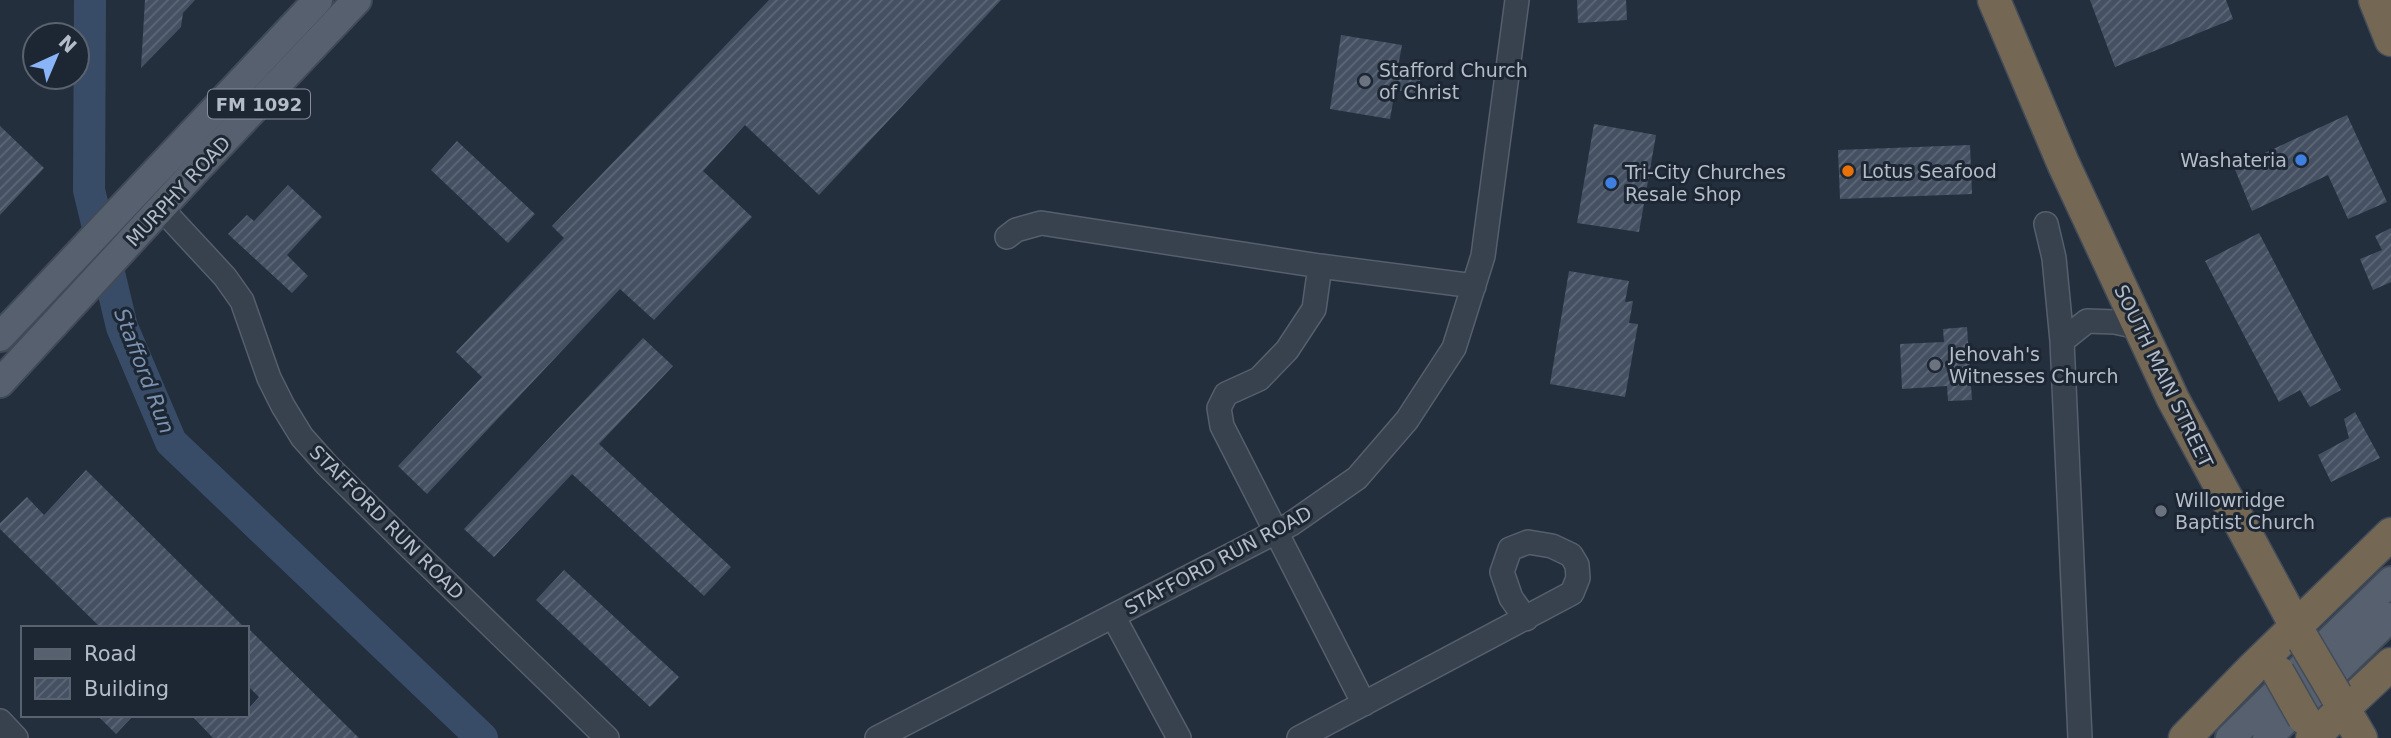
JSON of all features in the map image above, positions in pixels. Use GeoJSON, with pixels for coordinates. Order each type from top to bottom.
{"type":"FeatureCollection","features":[{"type":"Feature","properties":{"kind":"highway","name":"SOUTH MAIN STREET"},"geometry":{"type":"LineString","coordinates":[[1994,0],[2063,163],[2138,327],[2213,476],[2361,738]]}},
{"type":"Feature","properties":{"kind":"highway"},"geometry":{"type":"LineString","coordinates":[[2375,0],[2391,40]]}},
{"type":"Feature","properties":{"kind":"highway"},"geometry":{"type":"LineString","coordinates":[[2185,738],[2266,670],[2391,534]]}},
{"type":"Feature","properties":{"kind":"highway"},"geometry":{"type":"LineString","coordinates":[[2266,670],[2306,731],[2391,664]]}},
{"type":"Feature","properties":{"kind":"main road","name":"MURPHY ROAD"},"geometry":{"type":"LineString","coordinates":[[0,337],[319,0]]}},
{"type":"Feature","properties":{"kind":"main road"},"geometry":{"type":"LineString","coordinates":[[261,102],[271,73],[319,18],[319,0]]}},
{"type":"Feature","properties":{"kind":"main road","name":"MURPHY ROAD"},"geometry":{"type":"LineString","coordinates":[[0,383],[357,0]]}},
{"type":"Feature","properties":{"kind":"main road"},"geometry":{"type":"LineString","coordinates":[[161,208],[159,188],[229,114],[244,77]]}},
{"type":"Feature","properties":{"kind":"main road"},"geometry":{"type":"LineString","coordinates":[[0,362],[17,344],[23,312]]}},
{"type":"Feature","properties":{"kind":"main road"},"geometry":{"type":"LineString","coordinates":[[2230,738],[2391,581]]}},
{"type":"Feature","properties":{"kind":"main road"},"geometry":{"type":"LineString","coordinates":[[2267,738],[2391,617]]}},
{"type":"Feature","properties":{"kind":"street","name":"STAFFORD RUN ROAD"},"geometry":{"type":"LineString","coordinates":[[877,738],[1277,531],[1357,478],[1407,420],[1454,348],[1483,256],[1517,0]]}},
{"type":"Feature","properties":{"kind":"street","name":"STAFFORD RUN ROAD"},"geometry":{"type":"LineString","coordinates":[[161,208],[225,277],[242,301],[269,378],[303,437],[327,465],[607,738]]}},
{"type":"Feature","properties":{"kind":"street"},"geometry":{"type":"LineString","coordinates":[[1007,237],[1016,230],[1041,223],[1320,266],[1474,286]]}},
{"type":"Feature","properties":{"kind":"street"},"geometry":{"type":"LineString","coordinates":[[2046,224],[2054,258],[2062,341],[2080,738]]}},
{"type":"Feature","properties":{"kind":"street"},"geometry":{"type":"LineString","coordinates":[[1320,266],[1314,309],[1287,350],[1259,379],[1226,394],[1219,408],[1222,426],[1364,704]]}},
{"type":"Feature","properties":{"kind":"street"},"geometry":{"type":"LineString","coordinates":[[2062,341],[2087,321],[2115,322],[2138,327]]}},
{"type":"Feature","properties":{"kind":"street"},"geometry":{"type":"LineString","coordinates":[[1113,616],[1179,738]]}},
{"type":"Feature","properties":{"kind":"street"},"geometry":{"type":"LineString","coordinates":[[1299,738],[1526,619]]}},
{"type":"Feature","properties":{"kind":"street"},"geometry":{"type":"LineString","coordinates":[[0,721],[16,738]]}},
{"type":"Feature","properties":{"kind":"building"},"geometry":{"type":"Polygon","coordinates":[[[145,0],[195,0],[183,13],[181,27],[141,68],[145,0]]]}},
{"type":"Feature","properties":{"kind":"building"},"geometry":{"type":"Polygon","coordinates":[[[769,0],[1001,0],[819,195],[745,125],[703,171],[752,217],[654,320],[620,289],[427,494],[398,466],[482,377],[456,352],[564,238],[552,226],[769,0]]]}},
{"type":"Feature","properties":{"kind":"building"},"geometry":{"type":"Polygon","coordinates":[[[1577,0],[1626,0],[1627,20],[1578,23],[1577,0]]]}},
{"type":"Feature","properties":{"kind":"building"},"geometry":{"type":"Polygon","coordinates":[[[2090,0],[2226,0],[2233,19],[2115,67],[2090,0]]]}},
{"type":"Feature","properties":{"kind":"building","name":"Stafford Church of Christ"},"geometry":{"type":"Polygon","coordinates":[[[1341,35],[1402,45],[1397,72],[1421,75],[1418,94],[1395,90],[1390,119],[1330,109],[1341,35]]]}},
{"type":"Feature","properties":{"kind":"building"},"geometry":{"type":"Polygon","coordinates":[[[2347,115],[2387,202],[2348,219],[2328,175],[2252,211],[2234,167],[2347,115]]]}},
{"type":"Feature","properties":{"kind":"building"},"geometry":{"type":"Polygon","coordinates":[[[1594,124],[1656,135],[1639,232],[1577,223],[1594,124]]]}},
{"type":"Feature","properties":{"kind":"building"},"geometry":{"type":"Polygon","coordinates":[[[0,126],[44,168],[0,215],[0,126]]]}},
{"type":"Feature","properties":{"kind":"building"},"geometry":{"type":"Polygon","coordinates":[[[457,141],[535,214],[508,243],[431,170],[457,141]]]}},
{"type":"Feature","properties":{"kind":"building"},"geometry":{"type":"Polygon","coordinates":[[[1970,145],[1972,194],[1840,199],[1838,150],[1970,145]]]}},
{"type":"Feature","properties":{"kind":"building"},"geometry":{"type":"Polygon","coordinates":[[[288,185],[322,217],[287,255],[308,276],[292,293],[228,234],[247,215],[254,221],[288,185]]]}},
{"type":"Feature","properties":{"kind":"building"},"geometry":{"type":"Polygon","coordinates":[[[2391,228],[2391,282],[2373,290],[2360,259],[2382,250],[2375,236],[2391,228]]]}},
{"type":"Feature","properties":{"kind":"building"},"geometry":{"type":"Polygon","coordinates":[[[2259,233],[2341,390],[2310,407],[2300,390],[2279,402],[2205,261],[2259,233]]]}},
{"type":"Feature","properties":{"kind":"building"},"geometry":{"type":"Polygon","coordinates":[[[1569,271],[1629,281],[1625,302],[1633,301],[1629,323],[1638,324],[1625,397],[1550,384],[1569,271]]]}},
{"type":"Feature","properties":{"kind":"building","name":"Jehovah's Witnesses Church"},"geometry":{"type":"Polygon","coordinates":[[[1967,327],[1972,400],[1948,401],[1947,386],[1902,389],[1900,344],[1944,342],[1943,329],[1967,327]]]}},
{"type":"Feature","properties":{"kind":"building"},"geometry":{"type":"Polygon","coordinates":[[[643,338],[673,366],[599,444],[731,567],[704,596],[572,474],[494,557],[464,529],[643,338]]]}},
{"type":"Feature","properties":{"kind":"building"},"geometry":{"type":"Polygon","coordinates":[[[2355,412],[2380,458],[2331,482],[2318,455],[2349,438],[2344,419],[2355,412]]]}},
{"type":"Feature","properties":{"kind":"building"},"geometry":{"type":"Polygon","coordinates":[[[86,470],[243,626],[99,626],[0,529],[0,523],[27,497],[44,515],[86,470]]]}},
{"type":"Feature","properties":{"kind":"building"},"geometry":{"type":"Polygon","coordinates":[[[564,570],[679,677],[650,707],[536,600],[564,570]]]}},
{"type":"Feature","properties":{"kind":"building"},"geometry":{"type":"Polygon","coordinates":[[[248,628],[359,738],[213,738],[193,717],[248,717],[248,709],[259,697],[248,686],[248,628]]]}},
{"type":"Feature","properties":{"kind":"building"},"geometry":{"type":"Polygon","coordinates":[[[99,717],[132,717],[116,734],[99,717]]]}},
{"type":"Feature","properties":{"kind":"waterway","name":"Stafford Run"},"geometry":{"type":"LineString","coordinates":[[90,0],[89,190],[122,327],[171,442],[482,738]]}},
{"type":"Feature","properties":{"kind":"place","name":"Stafford Church of Christ"},"geometry":{"type":"Point","coordinates":[1365,81]}},
{"type":"Feature","properties":{"kind":"place","name":"Washateria"},"geometry":{"type":"Point","coordinates":[2301,160]}},
{"type":"Feature","properties":{"kind":"place","name":"Lotus Seafood"},"geometry":{"type":"Point","coordinates":[1848,171]}},
{"type":"Feature","properties":{"kind":"place","name":"Tri-City Churches Resale Shop"},"geometry":{"type":"Point","coordinates":[1611,183]}},
{"type":"Feature","properties":{"kind":"place","name":"Jehovah's Witnesses Church"},"geometry":{"type":"Point","coordinates":[1935,365]}},
{"type":"Feature","properties":{"kind":"place","name":"Willowridge Baptist Church"},"geometry":{"type":"Point","coordinates":[2161,511]}}]}
